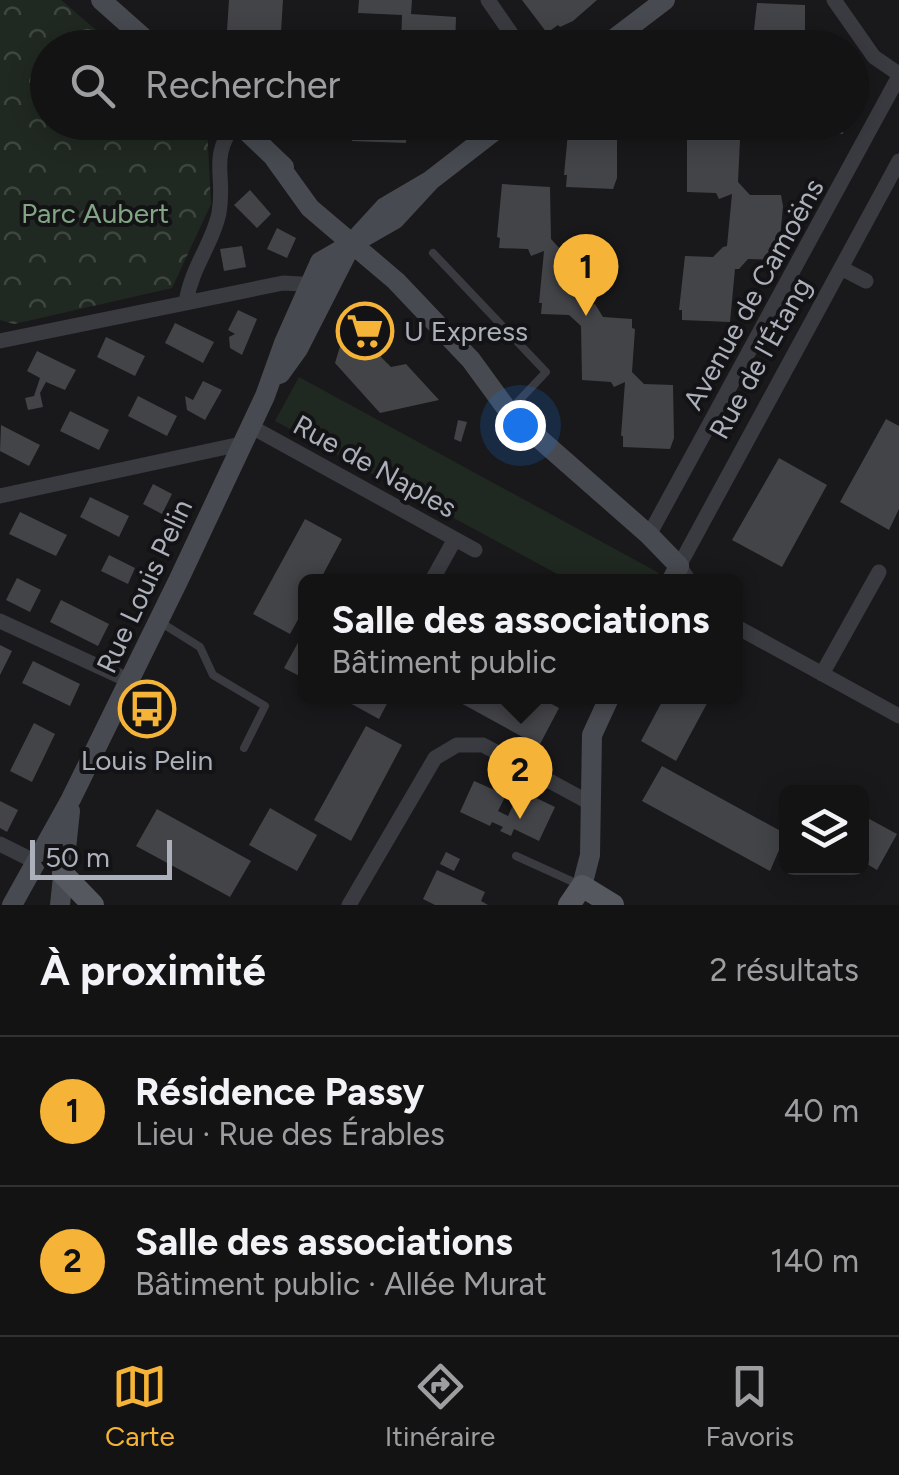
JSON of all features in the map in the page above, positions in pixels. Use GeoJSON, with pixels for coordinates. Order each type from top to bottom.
{"type":"FeatureCollection","features":[{"type":"Feature","properties":{"kind":"main road"},"geometry":{"type":"LineString","coordinates":[[63,874],[93,905]]}},
{"type":"Feature","properties":{"kind":"main road"},"geometry":{"type":"LineString","coordinates":[[576,896],[613,905]]}},
{"type":"Feature","properties":{"kind":"street"},"geometry":{"type":"LineString","coordinates":[[101,0],[135,30]]}},
{"type":"Feature","properties":{"kind":"street"},"geometry":{"type":"LineString","coordinates":[[488,0],[509,30]]}},
{"type":"Feature","properties":{"kind":"street"},"geometry":{"type":"LineString","coordinates":[[626,30],[665,0]]}},
{"type":"Feature","properties":{"kind":"street","name":"Avenue de Camoëns"},"geometry":{"type":"LineString","coordinates":[[834,0],[855,30]]}},
{"type":"Feature","properties":{"kind":"street","name":"Avenue de Camoëns"},"geometry":{"type":"LineString","coordinates":[[869,50],[899,75],[869,130]]}},
{"type":"Feature","properties":{"kind":"street"},"geometry":{"type":"LineString","coordinates":[[186,302],[190,276],[219,215],[219,146],[223,140]]}},
{"type":"Feature","properties":{"kind":"street"},"geometry":{"type":"LineString","coordinates":[[255,140],[320,199],[352,242],[396,281],[471,360],[509,412],[648,535],[678,574]]}},
{"type":"Feature","properties":{"kind":"street"},"geometry":{"type":"LineString","coordinates":[[352,242],[395,219],[431,180],[483,140]]}},
{"type":"Feature","properties":{"kind":"street","name":"Avenue de Camoëns"},"geometry":{"type":"LineString","coordinates":[[648,535],[864,140]]}},
{"type":"Feature","properties":{"kind":"street","name":"Rue de l'Étang"},"geometry":{"type":"LineString","coordinates":[[681,574],[899,161]]}},
{"type":"Feature","properties":{"kind":"street","name":"Rue Louis Pelin"},"geometry":{"type":"LineString","coordinates":[[12,905],[130,681],[265,396],[298,348],[319,285],[352,242]]}},
{"type":"Feature","properties":{"kind":"street"},"geometry":{"type":"LineString","coordinates":[[841,268],[866,281]]}},
{"type":"Feature","properties":{"kind":"street"},"geometry":{"type":"LineString","coordinates":[[0,341],[283,283],[319,285]]}},
{"type":"Feature","properties":{"kind":"street"},"geometry":{"type":"LineString","coordinates":[[0,496],[246,435]]}},
{"type":"Feature","properties":{"kind":"street","name":"Rue de Naples"},"geometry":{"type":"LineString","coordinates":[[246,435],[475,550]]}},
{"type":"Feature","properties":{"kind":"street"},"geometry":{"type":"LineString","coordinates":[[435,574],[455,539]]}},
{"type":"Feature","properties":{"kind":"street"},"geometry":{"type":"LineString","coordinates":[[822,674],[879,572]]}},
{"type":"Feature","properties":{"kind":"street"},"geometry":{"type":"LineString","coordinates":[[0,621],[130,681]]}},
{"type":"Feature","properties":{"kind":"street"},"geometry":{"type":"LineString","coordinates":[[743,630],[899,716]]}},
{"type":"Feature","properties":{"kind":"street"},"geometry":{"type":"LineString","coordinates":[[576,896],[590,855],[592,735],[606,704]]}},
{"type":"Feature","properties":{"kind":"street"},"geometry":{"type":"LineString","coordinates":[[349,905],[435,758],[457,745],[483,745],[592,804]]}},
{"type":"Feature","properties":{"kind":"street","name":"Rue Louis Pelin"},"geometry":{"type":"LineString","coordinates":[[60,905],[71,799]]}},
{"type":"Feature","properties":{"kind":"street"},"geometry":{"type":"LineString","coordinates":[[0,844],[36,862]]}},
{"type":"Feature","properties":{"kind":"lane"},"geometry":{"type":"LineString","coordinates":[[433,252],[546,372],[509,412]]}},
{"type":"Feature","properties":{"kind":"lane"},"geometry":{"type":"LineString","coordinates":[[158,621],[200,647],[214,675],[265,706],[244,748]]}},
{"type":"Feature","properties":{"kind":"lane"},"geometry":{"type":"LineString","coordinates":[[516,856],[576,896]]}},
{"type":"Feature","properties":{"kind":"lane"},"geometry":{"type":"LineString","coordinates":[[36,862],[63,874]]}},
{"type":"Feature","properties":{"kind":"green space","name":"Parc Aubert"},"geometry":{"type":"Polygon","coordinates":[[[0,0],[61,0],[96,30],[30,30],[30,140],[208,140],[211,204],[172,288],[14,324],[0,320],[0,0]]]}},
{"type":"Feature","properties":{"kind":"green space"},"geometry":{"type":"Polygon","coordinates":[[[299,377],[659,573],[557,574],[275,421],[299,377]]]}},
{"type":"Feature","properties":{"kind":"building"},"geometry":{"type":"Polygon","coordinates":[[[229,0],[283,0],[281,30],[227,30],[229,0]]]}},
{"type":"Feature","properties":{"kind":"building"},"geometry":{"type":"Polygon","coordinates":[[[359,0],[412,0],[411,14],[456,17],[456,30],[402,30],[402,15],[358,13],[359,0]]]}},
{"type":"Feature","properties":{"kind":"building"},"geometry":{"type":"Polygon","coordinates":[[[522,0],[597,0],[573,21],[545,30],[522,0]]]}},
{"type":"Feature","properties":{"kind":"building"},"geometry":{"type":"Polygon","coordinates":[[[757,3],[805,5],[805,30],[754,30],[757,3]]]}},
{"type":"Feature","properties":{"kind":"building"},"geometry":{"type":"Polygon","coordinates":[[[352,140],[406,140],[406,143],[352,140]]]}},
{"type":"Feature","properties":{"kind":"building"},"geometry":{"type":"Polygon","coordinates":[[[567,140],[617,140],[617,178],[613,189],[566,187],[567,140]]]}},
{"type":"Feature","properties":{"kind":"building"},"geometry":{"type":"Polygon","coordinates":[[[687,140],[740,140],[738,182],[750,195],[781,195],[778,260],[748,259],[735,269],[730,322],[682,320],[679,310],[685,256],[713,257],[727,246],[732,194],[719,199],[716,193],[687,192],[687,140]]]}},
{"type":"Feature","properties":{"kind":"building"},"geometry":{"type":"Polygon","coordinates":[[[502,184],[550,187],[551,239],[561,250],[591,252],[592,305],[603,317],[632,319],[632,372],[644,384],[673,385],[674,438],[670,449],[623,447],[625,382],[614,387],[611,382],[582,380],[581,326],[569,315],[541,314],[544,251],[531,256],[528,249],[499,248],[502,184]]]}},
{"type":"Feature","properties":{"kind":"building"},"geometry":{"type":"Polygon","coordinates":[[[250,190],[271,214],[257,228],[234,205],[250,190]]]}},
{"type":"Feature","properties":{"kind":"building"},"geometry":{"type":"Polygon","coordinates":[[[277,228],[296,238],[287,258],[267,249],[277,228]]]}},
{"type":"Feature","properties":{"kind":"building"},"geometry":{"type":"Polygon","coordinates":[[[242,246],[246,267],[224,271],[220,249],[242,246]]]}},
{"type":"Feature","properties":{"kind":"building"},"geometry":{"type":"Polygon","coordinates":[[[352,307],[386,342],[380,356],[391,367],[406,364],[439,400],[380,413],[335,363],[352,307]]]}},
{"type":"Feature","properties":{"kind":"building"},"geometry":{"type":"Polygon","coordinates":[[[238,310],[257,319],[242,355],[230,348],[229,337],[235,334],[228,330],[238,310]]]}},
{"type":"Feature","properties":{"kind":"building"},"geometry":{"type":"Polygon","coordinates":[[[175,323],[214,342],[203,363],[165,343],[175,323]]]}},
{"type":"Feature","properties":{"kind":"building"},"geometry":{"type":"Polygon","coordinates":[[[106,337],[145,356],[135,376],[97,357],[106,337]]]}},
{"type":"Feature","properties":{"kind":"building"},"geometry":{"type":"Polygon","coordinates":[[[37,351],[76,370],[65,390],[46,382],[40,393],[43,407],[28,410],[25,398],[34,396],[40,378],[27,371],[37,351]]]}},
{"type":"Feature","properties":{"kind":"building"},"geometry":{"type":"Polygon","coordinates":[[[203,381],[222,390],[205,420],[187,410],[185,396],[193,400],[203,381]]]}},
{"type":"Feature","properties":{"kind":"building"},"geometry":{"type":"Polygon","coordinates":[[[138,396],[177,416],[167,436],[128,416],[138,396]]]}},
{"type":"Feature","properties":{"kind":"building"},"geometry":{"type":"Polygon","coordinates":[[[70,411],[109,430],[99,450],[60,431],[70,411]]]}},
{"type":"Feature","properties":{"kind":"building"},"geometry":{"type":"Polygon","coordinates":[[[886,419],[899,426],[899,509],[889,530],[840,502],[886,419]]]}},
{"type":"Feature","properties":{"kind":"building"},"geometry":{"type":"Polygon","coordinates":[[[458,420],[467,422],[461,442],[454,439],[458,420]]]}},
{"type":"Feature","properties":{"kind":"building"},"geometry":{"type":"Polygon","coordinates":[[[1,425],[40,445],[29,466],[0,451],[1,425]]]}},
{"type":"Feature","properties":{"kind":"building"},"geometry":{"type":"Polygon","coordinates":[[[779,458],[827,485],[782,567],[732,540],[779,458]]]}},
{"type":"Feature","properties":{"kind":"building"},"geometry":{"type":"Polygon","coordinates":[[[153,484],[172,494],[162,514],[143,504],[153,484]]]}},
{"type":"Feature","properties":{"kind":"building"},"geometry":{"type":"Polygon","coordinates":[[[90,497],[129,516],[119,537],[80,517],[90,497]]]}},
{"type":"Feature","properties":{"kind":"building"},"geometry":{"type":"Polygon","coordinates":[[[20,512],[67,535],[56,556],[9,534],[20,512]]]}},
{"type":"Feature","properties":{"kind":"building"},"geometry":{"type":"Polygon","coordinates":[[[305,519],[342,539],[323,574],[298,574],[298,620],[290,634],[253,614],[305,519]]]}},
{"type":"Feature","properties":{"kind":"building"},"geometry":{"type":"Polygon","coordinates":[[[109,555],[135,568],[128,584],[101,571],[109,555]]]}},
{"type":"Feature","properties":{"kind":"building"},"geometry":{"type":"Polygon","coordinates":[[[17,578],[41,590],[30,612],[6,600],[17,578]]]}},
{"type":"Feature","properties":{"kind":"building"},"geometry":{"type":"Polygon","coordinates":[[[61,600],[109,624],[98,646],[50,622],[61,600]]]}},
{"type":"Feature","properties":{"kind":"building"},"geometry":{"type":"Polygon","coordinates":[[[298,643],[298,675],[284,668],[298,643]]]}},
{"type":"Feature","properties":{"kind":"building"},"geometry":{"type":"Polygon","coordinates":[[[0,645],[12,651],[0,675],[0,645]]]}},
{"type":"Feature","properties":{"kind":"building"},"geometry":{"type":"Polygon","coordinates":[[[33,661],[80,684],[70,706],[22,683],[33,661]]]}},
{"type":"Feature","properties":{"kind":"building"},"geometry":{"type":"Polygon","coordinates":[[[352,704],[387,704],[379,719],[352,704]]]}},
{"type":"Feature","properties":{"kind":"building"},"geometry":{"type":"Polygon","coordinates":[[[463,704],[552,704],[559,708],[539,746],[463,704]]]}},
{"type":"Feature","properties":{"kind":"building"},"geometry":{"type":"Polygon","coordinates":[[[661,704],[707,704],[676,761],[641,741],[661,704]]]}},
{"type":"Feature","properties":{"kind":"building"},"geometry":{"type":"Polygon","coordinates":[[[34,723],[55,734],[32,782],[10,771],[34,723]]]}},
{"type":"Feature","properties":{"kind":"building"},"geometry":{"type":"Polygon","coordinates":[[[366,726],[402,745],[351,841],[314,820],[366,726]]]}},
{"type":"Feature","properties":{"kind":"building"},"geometry":{"type":"Polygon","coordinates":[[[662,766],[779,830],[779,850],[770,871],[642,801],[662,766]]]}},
{"type":"Feature","properties":{"kind":"building"},"geometry":{"type":"Polygon","coordinates":[[[474,781],[506,795],[498,811],[508,816],[520,790],[555,807],[539,841],[514,829],[511,836],[500,831],[503,827],[492,822],[490,826],[460,812],[474,781]]]}},
{"type":"Feature","properties":{"kind":"building"},"geometry":{"type":"Polygon","coordinates":[[[0,801],[18,810],[7,832],[0,828],[0,801]]]}},
{"type":"Feature","properties":{"kind":"building"},"geometry":{"type":"Polygon","coordinates":[[[270,808],[317,835],[297,871],[249,845],[270,808]]]}},
{"type":"Feature","properties":{"kind":"building"},"geometry":{"type":"Polygon","coordinates":[[[157,809],[251,861],[230,897],[136,846],[157,809]]]}},
{"type":"Feature","properties":{"kind":"building"},"geometry":{"type":"Polygon","coordinates":[[[869,819],[897,834],[877,870],[869,865],[869,819]]]}},
{"type":"Feature","properties":{"kind":"building"},"geometry":{"type":"Polygon","coordinates":[[[446,852],[460,859],[454,871],[440,864],[446,852]]]}},
{"type":"Feature","properties":{"kind":"building"},"geometry":{"type":"Polygon","coordinates":[[[437,870],[485,892],[481,901],[488,905],[435,905],[423,899],[437,870]]]}},
{"type":"Feature","properties":{"kind":"place","name":"Résidence Passy"},"geometry":{"type":"Point","coordinates":[586,316]}},
{"type":"Feature","properties":{"kind":"place","name":"U Express"},"geometry":{"type":"Point","coordinates":[365,331]}},
{"type":"Feature","properties":{"kind":"place","name":"Louis Pelin"},"geometry":{"type":"Point","coordinates":[147,709]}},
{"type":"Feature","properties":{"kind":"place","name":"Salle des associations"},"geometry":{"type":"Point","coordinates":[520,819]}}]}
